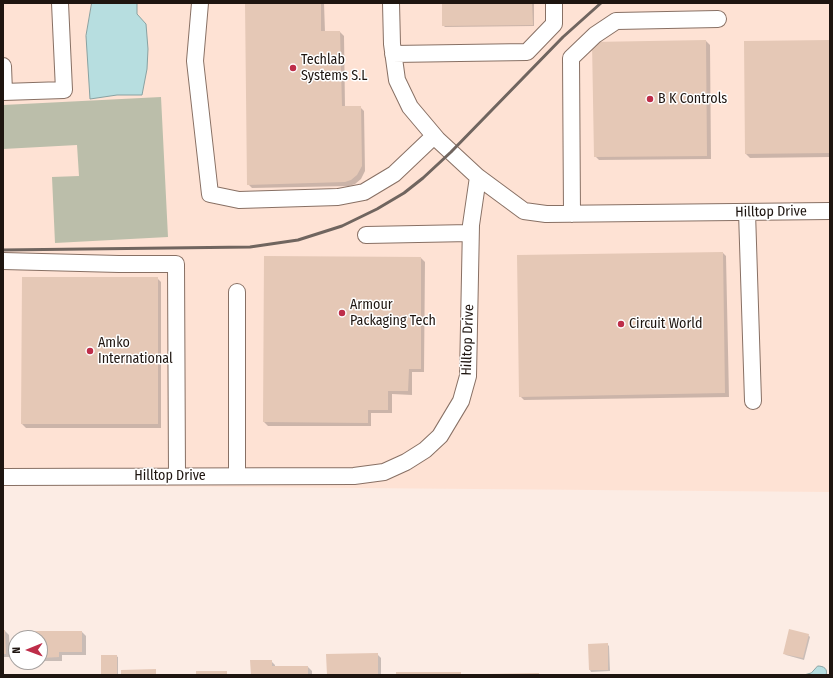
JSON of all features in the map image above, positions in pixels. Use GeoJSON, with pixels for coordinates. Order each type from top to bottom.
{"type":"FeatureCollection","features":[{"type":"Feature","properties":{"kind":"street"},"geometry":{"type":"LineString","coordinates":[[3,66],[3,92],[64,90],[60,3]]}},
{"type":"Feature","properties":{"kind":"street"},"geometry":{"type":"LineString","coordinates":[[200,3],[195,61],[210,194],[239,200],[338,197],[364,192],[394,174],[434,136]]}},
{"type":"Feature","properties":{"kind":"street"},"geometry":{"type":"LineString","coordinates":[[391,3],[392,44],[397,80],[410,107],[434,136],[478,177]]}},
{"type":"Feature","properties":{"kind":"street"},"geometry":{"type":"LineString","coordinates":[[393,54],[527,52],[554,24],[554,3]]}},
{"type":"Feature","properties":{"kind":"street"},"geometry":{"type":"LineString","coordinates":[[572,214],[572,58],[595,35],[616,22],[718,19]]}},
{"type":"Feature","properties":{"kind":"street","name":"Hilltop Drive"},"geometry":{"type":"LineString","coordinates":[[3,477],[354,476],[384,472],[406,462],[425,450],[440,436],[461,401],[468,376],[470,233],[478,177],[524,211],[546,214],[830,211]]}},
{"type":"Feature","properties":{"kind":"street"},"geometry":{"type":"LineString","coordinates":[[747,212],[753,402]]}},
{"type":"Feature","properties":{"kind":"street"},"geometry":{"type":"LineString","coordinates":[[366,236],[470,233]]}},
{"type":"Feature","properties":{"kind":"street"},"geometry":{"type":"LineString","coordinates":[[3,261],[176,264],[177,476]]}},
{"type":"Feature","properties":{"kind":"street"},"geometry":{"type":"LineString","coordinates":[[237,292],[237,476]]}},
{"type":"Feature","properties":{"kind":"shaded area"},"geometry":{"type":"Polygon","coordinates":[[[3,3],[830,3],[830,492],[3,485],[3,3]]]}},
{"type":"Feature","properties":{"kind":"green space"},"geometry":{"type":"Polygon","coordinates":[[[161,97],[168,237],[55,243],[52,177],[79,176],[77,145],[3,149],[3,105],[161,97]]]}},
{"type":"Feature","properties":{"kind":"water"},"geometry":{"type":"Polygon","coordinates":[[[92,3],[137,3],[137,14],[146,24],[148,49],[147,69],[142,95],[117,95],[90,99],[86,36],[92,3]]]}},
{"type":"Feature","properties":{"kind":"water"},"geometry":{"type":"Polygon","coordinates":[[[818,666],[825,668],[826,675],[804,675],[811,673],[818,666]]]}},
{"type":"Feature","properties":{"kind":"building","name":"Techlab Systems S.L"},"geometry":{"type":"Polygon","coordinates":[[[245,3],[321,3],[321,31],[340,31],[342,106],[361,106],[362,166],[357,175],[351,180],[345,182],[247,185],[245,3]]]}},
{"type":"Feature","properties":{"kind":"building"},"geometry":{"type":"Polygon","coordinates":[[[442,3],[532,3],[533,25],[442,26],[442,3]]]}},
{"type":"Feature","properties":{"kind":"building","name":"B K Controls"},"geometry":{"type":"Polygon","coordinates":[[[706,40],[707,156],[594,157],[592,42],[706,40]]]}},
{"type":"Feature","properties":{"kind":"building"},"geometry":{"type":"Polygon","coordinates":[[[830,40],[830,153],[745,154],[744,41],[830,40]]]}},
{"type":"Feature","properties":{"kind":"building","name":"Circuit World"},"geometry":{"type":"Polygon","coordinates":[[[723,252],[725,393],[519,397],[517,255],[723,252]]]}},
{"type":"Feature","properties":{"kind":"building","name":"Armour Packaging Tech"},"geometry":{"type":"Polygon","coordinates":[[[264,256],[421,257],[421,369],[409,369],[408,391],[388,391],[388,410],[368,410],[368,423],[263,422],[264,256]]]}},
{"type":"Feature","properties":{"kind":"building","name":"Amko International"},"geometry":{"type":"Polygon","coordinates":[[[22,277],[158,277],[158,424],[21,424],[22,277]]]}},
{"type":"Feature","properties":{"kind":"building"},"geometry":{"type":"Polygon","coordinates":[[[789,629],[809,634],[803,658],[783,654],[789,629]]]}},
{"type":"Feature","properties":{"kind":"building"},"geometry":{"type":"Polygon","coordinates":[[[3,630],[5,630],[6,654],[3,654],[3,630]]]}},
{"type":"Feature","properties":{"kind":"building"},"geometry":{"type":"Polygon","coordinates":[[[48,631],[82,631],[82,652],[59,652],[59,657],[48,658],[48,631]]]}},
{"type":"Feature","properties":{"kind":"building"},"geometry":{"type":"Polygon","coordinates":[[[608,643],[608,670],[589,670],[588,644],[608,643]]]}},
{"type":"Feature","properties":{"kind":"building"},"geometry":{"type":"Polygon","coordinates":[[[378,653],[378,675],[327,675],[326,654],[378,653]]]}},
{"type":"Feature","properties":{"kind":"building"},"geometry":{"type":"Polygon","coordinates":[[[101,655],[117,655],[117,675],[101,675],[101,655]]]}},
{"type":"Feature","properties":{"kind":"building"},"geometry":{"type":"Polygon","coordinates":[[[250,660],[272,660],[272,666],[308,666],[308,675],[251,675],[250,660]]]}},
{"type":"Feature","properties":{"kind":"building"},"geometry":{"type":"Polygon","coordinates":[[[156,669],[156,675],[121,675],[121,670],[156,669]]]}},
{"type":"Feature","properties":{"kind":"building"},"geometry":{"type":"Polygon","coordinates":[[[196,671],[227,671],[227,675],[196,675],[196,671]]]}},
{"type":"Feature","properties":{"kind":"building"},"geometry":{"type":"Polygon","coordinates":[[[396,672],[461,672],[461,675],[396,675],[396,672]]]}},
{"type":"Feature","properties":{"kind":"building"},"geometry":{"type":"Polygon","coordinates":[[[539,673],[539,675],[486,675],[486,674],[539,673]]]}},
{"type":"Feature","properties":{"kind":"railway"},"geometry":{"type":"LineString","coordinates":[[3,250],[250,247],[298,240],[342,226],[377,209],[404,193],[423,178],[451,152],[563,37],[601,3]]}},
{"type":"Feature","properties":{"kind":"place","name":"Techlab Systems S.L"},"geometry":{"type":"Point","coordinates":[293,68]}},
{"type":"Feature","properties":{"kind":"place","name":"B K Controls"},"geometry":{"type":"Point","coordinates":[650,99]}},
{"type":"Feature","properties":{"kind":"place","name":"Armour Packaging Tech"},"geometry":{"type":"Point","coordinates":[342,313]}},
{"type":"Feature","properties":{"kind":"place","name":"Circuit World"},"geometry":{"type":"Point","coordinates":[621,324]}},
{"type":"Feature","properties":{"kind":"place","name":"Amko International"},"geometry":{"type":"Point","coordinates":[90,351]}}]}
